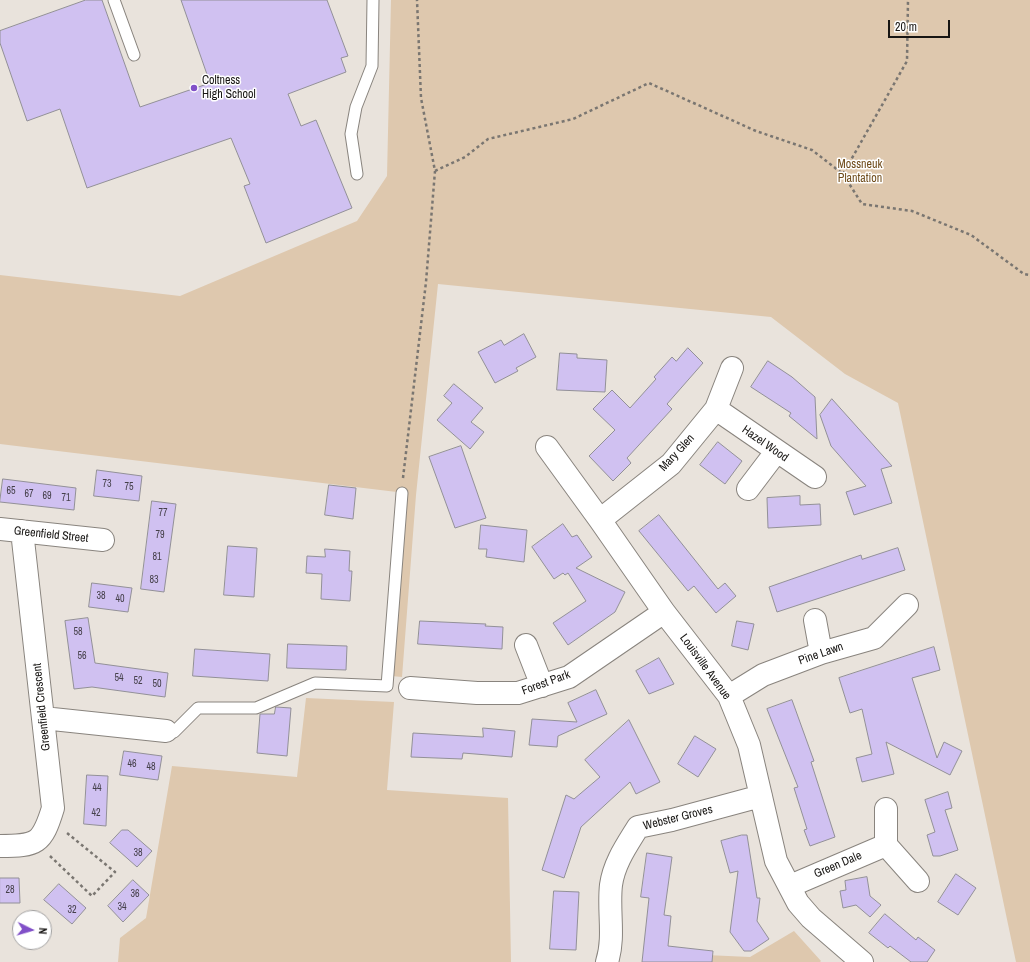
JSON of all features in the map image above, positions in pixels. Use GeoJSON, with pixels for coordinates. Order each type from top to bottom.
{"type":"FeatureCollection","features":[{"type":"Feature","properties":{"kind":"street","name":"Mary Glen"},"geometry":{"type":"LineString","coordinates":[[600,520],[671,464],[716,409],[732,368]]}},
{"type":"Feature","properties":{"kind":"street","name":"Hazel Wood"},"geometry":{"type":"LineString","coordinates":[[716,409],[776,452],[815,477]]}},
{"type":"Feature","properties":{"kind":"street","name":"Louisville Avenue"},"geometry":{"type":"LineString","coordinates":[[546,447],[600,520],[664,612],[729,696],[749,744],[776,861],[798,903],[811,918],[862,962]]}},
{"type":"Feature","properties":{"kind":"street"},"geometry":{"type":"LineString","coordinates":[[748,489],[776,452]]}},
{"type":"Feature","properties":{"kind":"street","name":"Greenfield Street"},"geometry":{"type":"LineString","coordinates":[[0,529],[103,540]]}},
{"type":"Feature","properties":{"kind":"street","name":"Greenfield Crescent"},"geometry":{"type":"LineString","coordinates":[[22,531],[53,808],[40,836],[34,840]]}},
{"type":"Feature","properties":{"kind":"street","name":"Pine Lawn"},"geometry":{"type":"LineString","coordinates":[[729,696],[763,675],[821,653],[874,638],[907,604]]}},
{"type":"Feature","properties":{"kind":"street","name":"Forest Park"},"geometry":{"type":"LineString","coordinates":[[410,688],[477,693],[518,694],[569,677],[664,612]]}},
{"type":"Feature","properties":{"kind":"street"},"geometry":{"type":"LineString","coordinates":[[815,620],[821,653]]}},
{"type":"Feature","properties":{"kind":"street"},"geometry":{"type":"LineString","coordinates":[[526,645],[542,686]]}},
{"type":"Feature","properties":{"kind":"street"},"geometry":{"type":"LineString","coordinates":[[43,718],[166,731]]}},
{"type":"Feature","properties":{"kind":"street","name":"Webster Groves"},"geometry":{"type":"LineString","coordinates":[[607,962],[610,954],[611,885],[620,856],[638,827],[672,820],[761,796]]}},
{"type":"Feature","properties":{"kind":"street"},"geometry":{"type":"LineString","coordinates":[[886,809],[886,845],[918,881]]}},
{"type":"Feature","properties":{"kind":"street"},"geometry":{"type":"LineString","coordinates":[[0,846],[27,846],[34,840]]}},
{"type":"Feature","properties":{"kind":"street","name":"Green Dale"},"geometry":{"type":"LineString","coordinates":[[790,886],[886,845]]}},
{"type":"Feature","properties":{"kind":"lane"},"geometry":{"type":"LineString","coordinates":[[114,0],[134,55]]}},
{"type":"Feature","properties":{"kind":"lane"},"geometry":{"type":"LineString","coordinates":[[357,174],[352,134],[356,107],[372,66],[373,0]]}},
{"type":"Feature","properties":{"kind":"lane"},"geometry":{"type":"LineString","coordinates":[[166,731],[174,732],[198,708],[256,708],[315,683],[387,686],[402,493]]}},
{"type":"Feature","properties":{"kind":"path"},"geometry":{"type":"LineString","coordinates":[[402,493],[425,289],[436,171],[421,98],[417,0]]}},
{"type":"Feature","properties":{"kind":"path"},"geometry":{"type":"LineString","coordinates":[[843,174],[907,61],[908,0]]}},
{"type":"Feature","properties":{"kind":"path"},"geometry":{"type":"LineString","coordinates":[[436,171],[465,158],[488,140],[573,119],[649,83],[756,131],[812,150],[843,174],[862,204],[912,211],[971,235],[1024,274],[1030,275]]}},
{"type":"Feature","properties":{"kind":"path"},"geometry":{"type":"LineString","coordinates":[[34,840],[92,896],[115,872],[49,818]]}},
{"type":"Feature","properties":{"kind":"green space","name":"Mossneuk Plantation"},"geometry":{"type":"Polygon","coordinates":[[[391,0],[1030,0],[1030,962],[1016,962],[898,403],[845,374],[771,317],[438,284],[416,495],[402,677],[391,676],[405,493],[0,444],[0,275],[180,296],[357,221],[387,176],[391,0]]]}},
{"type":"Feature","properties":{"kind":"green space"},"geometry":{"type":"Polygon","coordinates":[[[306,698],[394,702],[387,790],[508,798],[511,962],[118,962],[120,938],[146,918],[172,766],[297,777],[306,698]]]}},
{"type":"Feature","properties":{"kind":"green space"},"geometry":{"type":"Polygon","coordinates":[[[794,931],[821,961],[820,962],[705,962],[706,955],[750,957],[794,931]]]}},
{"type":"Feature","properties":{"kind":"building"},"geometry":{"type":"Polygon","coordinates":[[[86,0],[102,0],[140,107],[210,83],[181,0],[327,0],[348,56],[341,58],[346,72],[288,94],[301,126],[316,120],[352,208],[266,243],[244,186],[250,184],[231,138],[87,188],[60,109],[27,121],[0,43],[0,31],[86,0]]]}},
{"type":"Feature","properties":{"kind":"building"},"geometry":{"type":"Polygon","coordinates":[[[524,334],[536,357],[516,368],[518,371],[495,383],[478,352],[501,340],[504,345],[524,334]]]}},
{"type":"Feature","properties":{"kind":"building"},"geometry":{"type":"Polygon","coordinates":[[[688,348],[703,363],[667,404],[672,409],[627,458],[631,463],[613,481],[589,456],[615,430],[593,409],[612,390],[630,408],[656,379],[654,377],[672,357],[676,361],[688,348]]]}},
{"type":"Feature","properties":{"kind":"building"},"geometry":{"type":"Polygon","coordinates":[[[560,353],[577,354],[577,358],[607,360],[605,392],[557,390],[560,353]]]}},
{"type":"Feature","properties":{"kind":"building"},"geometry":{"type":"Polygon","coordinates":[[[768,361],[792,377],[815,397],[817,439],[789,416],[791,413],[751,387],[768,361]]]}},
{"type":"Feature","properties":{"kind":"building"},"geometry":{"type":"Polygon","coordinates":[[[454,384],[483,408],[471,422],[484,432],[470,449],[437,420],[452,403],[444,396],[454,384]]]}},
{"type":"Feature","properties":{"kind":"building"},"geometry":{"type":"Polygon","coordinates":[[[832,399],[892,466],[881,469],[892,503],[854,515],[846,492],[866,486],[831,446],[820,415],[832,399]]]}},
{"type":"Feature","properties":{"kind":"building"},"geometry":{"type":"Polygon","coordinates":[[[718,442],[742,461],[725,484],[700,465],[718,442]]]}},
{"type":"Feature","properties":{"kind":"building"},"geometry":{"type":"Polygon","coordinates":[[[461,446],[486,518],[455,528],[429,457],[461,446]]]}},
{"type":"Feature","properties":{"kind":"building"},"geometry":{"type":"Polygon","coordinates":[[[97,470],[142,476],[139,501],[94,496],[97,470]]]}},
{"type":"Feature","properties":{"kind":"building"},"geometry":{"type":"Polygon","coordinates":[[[3,479],[76,488],[74,510],[0,502],[3,479]]]}},
{"type":"Feature","properties":{"kind":"building"},"geometry":{"type":"Polygon","coordinates":[[[329,485],[356,488],[353,519],[325,515],[329,485]]]}},
{"type":"Feature","properties":{"kind":"building"},"geometry":{"type":"Polygon","coordinates":[[[800,496],[800,505],[820,504],[821,525],[768,528],[767,498],[800,496]]]}},
{"type":"Feature","properties":{"kind":"building"},"geometry":{"type":"Polygon","coordinates":[[[152,501],[176,504],[164,592],[141,589],[152,501]]]}},
{"type":"Feature","properties":{"kind":"building"},"geometry":{"type":"Polygon","coordinates":[[[659,515],[718,589],[725,583],[736,596],[716,613],[694,586],[688,591],[639,531],[659,515]]]}},
{"type":"Feature","properties":{"kind":"building"},"geometry":{"type":"Polygon","coordinates":[[[563,524],[572,537],[577,535],[592,557],[576,568],[625,592],[615,612],[568,645],[553,623],[586,601],[568,573],[565,575],[563,573],[554,579],[532,547],[563,524]]]}},
{"type":"Feature","properties":{"kind":"building"},"geometry":{"type":"Polygon","coordinates":[[[481,525],[527,530],[524,562],[486,557],[487,549],[479,549],[481,525]]]}},
{"type":"Feature","properties":{"kind":"building"},"geometry":{"type":"Polygon","coordinates":[[[228,546],[257,548],[254,597],[224,595],[228,546]]]}},
{"type":"Feature","properties":{"kind":"building"},"geometry":{"type":"Polygon","coordinates":[[[898,548],[905,570],[777,612],[769,587],[861,555],[862,559],[898,548]]]}},
{"type":"Feature","properties":{"kind":"building"},"geometry":{"type":"Polygon","coordinates":[[[325,549],[350,551],[349,571],[352,571],[350,601],[321,599],[322,574],[306,573],[307,556],[325,557],[325,549]]]}},
{"type":"Feature","properties":{"kind":"building"},"geometry":{"type":"Polygon","coordinates":[[[92,583],[132,588],[128,612],[89,607],[92,583]]]}},
{"type":"Feature","properties":{"kind":"building"},"geometry":{"type":"Polygon","coordinates":[[[88,618],[95,663],[168,673],[165,697],[92,687],[74,689],[65,621],[88,618]]]}},
{"type":"Feature","properties":{"kind":"building"},"geometry":{"type":"Polygon","coordinates":[[[420,621],[486,624],[485,626],[503,627],[502,649],[418,644],[420,621]]]}},
{"type":"Feature","properties":{"kind":"building"},"geometry":{"type":"Polygon","coordinates":[[[737,621],[754,624],[748,650],[732,646],[737,621]]]}},
{"type":"Feature","properties":{"kind":"building"},"geometry":{"type":"Polygon","coordinates":[[[288,644],[347,646],[346,670],[287,668],[288,644]]]}},
{"type":"Feature","properties":{"kind":"building"},"geometry":{"type":"Polygon","coordinates":[[[934,647],[940,670],[912,678],[937,758],[944,742],[962,751],[950,775],[886,742],[894,774],[862,782],[856,758],[872,754],[862,709],[850,713],[839,678],[934,647]]]}},
{"type":"Feature","properties":{"kind":"building"},"geometry":{"type":"Polygon","coordinates":[[[195,649],[270,654],[268,681],[193,676],[195,649]]]}},
{"type":"Feature","properties":{"kind":"building"},"geometry":{"type":"Polygon","coordinates":[[[659,658],[674,684],[649,694],[636,671],[659,658]]]}},
{"type":"Feature","properties":{"kind":"building"},"geometry":{"type":"Polygon","coordinates":[[[596,690],[607,714],[558,736],[557,747],[529,745],[532,719],[577,722],[568,703],[596,690]]]}},
{"type":"Feature","properties":{"kind":"building"},"geometry":{"type":"Polygon","coordinates":[[[792,700],[814,761],[811,762],[835,837],[810,846],[804,830],[807,829],[794,788],[798,787],[767,709],[792,700]]]}},
{"type":"Feature","properties":{"kind":"building"},"geometry":{"type":"Polygon","coordinates":[[[276,707],[291,708],[287,756],[257,753],[260,714],[274,714],[276,707]]]}},
{"type":"Feature","properties":{"kind":"building"},"geometry":{"type":"Polygon","coordinates":[[[629,720],[660,782],[636,794],[630,782],[581,827],[564,878],[542,870],[566,795],[574,799],[600,777],[585,760],[629,720]]]}},
{"type":"Feature","properties":{"kind":"building"},"geometry":{"type":"Polygon","coordinates":[[[483,728],[515,731],[512,757],[463,753],[462,759],[411,757],[413,733],[483,737],[483,728]]]}},
{"type":"Feature","properties":{"kind":"building"},"geometry":{"type":"Polygon","coordinates":[[[695,736],[716,749],[698,777],[678,764],[695,736]]]}},
{"type":"Feature","properties":{"kind":"building"},"geometry":{"type":"Polygon","coordinates":[[[124,751],[162,756],[158,780],[120,775],[124,751]]]}},
{"type":"Feature","properties":{"kind":"building"},"geometry":{"type":"Polygon","coordinates":[[[87,775],[108,776],[106,826],[84,824],[87,775]]]}},
{"type":"Feature","properties":{"kind":"building"},"geometry":{"type":"Polygon","coordinates":[[[948,792],[952,808],[945,810],[958,850],[940,856],[933,856],[927,835],[935,832],[925,800],[948,792]]]}},
{"type":"Feature","properties":{"kind":"building"},"geometry":{"type":"Polygon","coordinates":[[[122,830],[128,830],[152,851],[137,867],[110,843],[122,830]]]}},
{"type":"Feature","properties":{"kind":"building"},"geometry":{"type":"Polygon","coordinates":[[[747,835],[757,898],[760,898],[757,921],[769,939],[751,951],[744,951],[730,932],[738,871],[730,873],[721,841],[747,835]]]}},
{"type":"Feature","properties":{"kind":"building"},"geometry":{"type":"Polygon","coordinates":[[[647,853],[672,857],[664,915],[671,916],[668,946],[713,951],[712,962],[642,962],[649,898],[641,897],[647,853]]]}},
{"type":"Feature","properties":{"kind":"building"},"geometry":{"type":"Polygon","coordinates":[[[956,874],[976,888],[958,915],[938,902],[956,874]]]}},
{"type":"Feature","properties":{"kind":"building"},"geometry":{"type":"Polygon","coordinates":[[[867,877],[870,896],[881,905],[870,917],[856,905],[843,908],[840,891],[846,890],[845,881],[867,877]]]}},
{"type":"Feature","properties":{"kind":"building"},"geometry":{"type":"Polygon","coordinates":[[[0,878],[19,878],[20,903],[0,903],[0,878]]]}},
{"type":"Feature","properties":{"kind":"building"},"geometry":{"type":"Polygon","coordinates":[[[133,880],[149,895],[123,922],[108,906],[133,880]]]}},
{"type":"Feature","properties":{"kind":"building"},"geometry":{"type":"Polygon","coordinates":[[[59,884],[86,908],[72,924],[44,900],[59,884]]]}},
{"type":"Feature","properties":{"kind":"building"},"geometry":{"type":"Polygon","coordinates":[[[554,891],[579,892],[576,950],[550,949],[554,891]]]}},
{"type":"Feature","properties":{"kind":"building"},"geometry":{"type":"Polygon","coordinates":[[[885,914],[916,940],[918,937],[935,950],[927,962],[911,962],[890,946],[888,948],[869,933],[885,914]]]}},
{"type":"Feature","properties":{"kind":"place","name":"Coltness High School"},"geometry":{"type":"Point","coordinates":[194,88]}}]}
